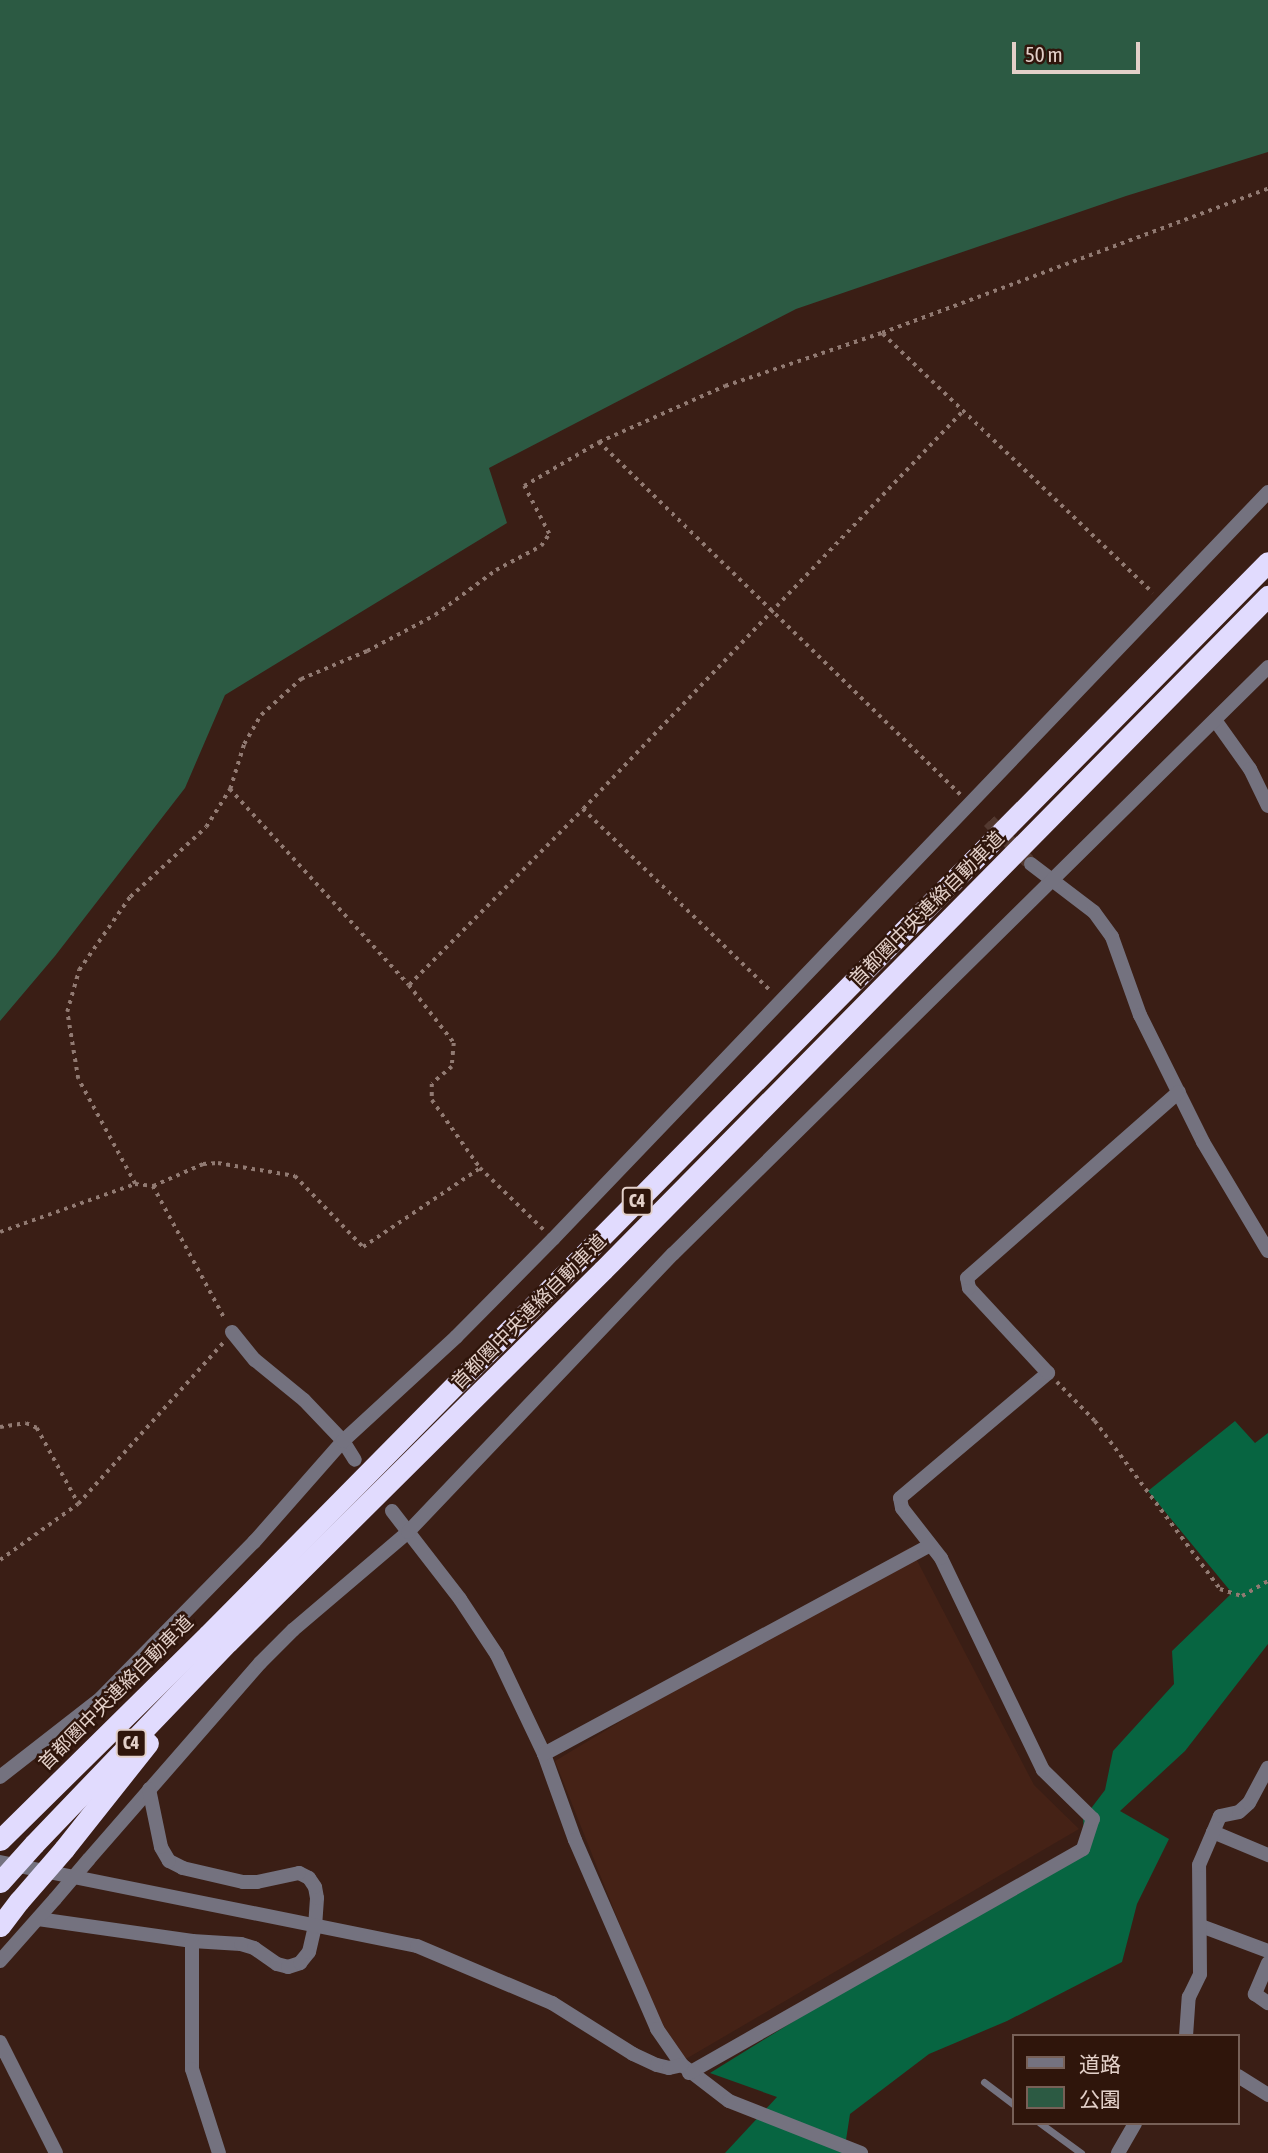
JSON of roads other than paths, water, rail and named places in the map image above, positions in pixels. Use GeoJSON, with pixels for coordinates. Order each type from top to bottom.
{"type":"FeatureCollection","features":[{"type":"Feature","properties":{"kind":"highway","name":"首都圏中央連絡自動車道"},"geometry":{"type":"LineString","coordinates":[[2,1838],[217,1625],[1268,562]]}},
{"type":"Feature","properties":{"kind":"highway","name":"首都圏中央連絡自動車道"},"geometry":{"type":"LineString","coordinates":[[0,1882],[228,1642],[593,1280],[1268,596]]}},
{"type":"Feature","properties":{"kind":"highway"},"geometry":{"type":"LineString","coordinates":[[0,1926],[65,1849],[228,1642]]}},
{"type":"Feature","properties":{"kind":"street"},"geometry":{"type":"LineString","coordinates":[[0,1777],[101,1698],[254,1542],[342,1441],[457,1337],[553,1239],[1268,492]]}},
{"type":"Feature","properties":{"kind":"street"},"geometry":{"type":"LineString","coordinates":[[0,1961],[268,1655],[408,1532],[673,1254],[1268,667]]}},
{"type":"Feature","properties":{"kind":"street"},"geometry":{"type":"LineString","coordinates":[[1215,720],[1250,769],[1268,806]]}},
{"type":"Feature","properties":{"kind":"street"},"geometry":{"type":"LineString","coordinates":[[1031,864],[1053,878],[1094,912],[1112,937],[1140,1015],[1203,1142],[1268,1251]]}},
{"type":"Feature","properties":{"kind":"street"},"geometry":{"type":"LineString","coordinates":[[0,1862],[417,1946],[552,2003],[634,2054],[657,2065],[686,2069],[1083,1850],[1093,1819],[1043,1770],[941,1558],[902,1508],[900,1498],[1048,1373],[969,1288],[967,1278],[1179,1092]]}},
{"type":"Feature","properties":{"kind":"street"},"geometry":{"type":"LineString","coordinates":[[232,1332],[255,1360],[304,1400],[342,1441],[355,1460]]}},
{"type":"Feature","properties":{"kind":"street"},"geometry":{"type":"LineString","coordinates":[[392,1511],[460,1599],[497,1655],[544,1754],[575,1840],[652,2017],[686,2069],[729,2101],[861,2153]]}},
{"type":"Feature","properties":{"kind":"street"},"geometry":{"type":"LineString","coordinates":[[544,1754],[930,1545]]}},
{"type":"Feature","properties":{"kind":"street"},"geometry":{"type":"LineString","coordinates":[[1186,2034],[1189,1997],[1200,1974],[1199,1865],[1220,1816],[1239,1812],[1249,1803],[1268,1768]]}},
{"type":"Feature","properties":{"kind":"street"},"geometry":{"type":"LineString","coordinates":[[38,1919],[192,1941],[241,1944],[254,1948],[277,1964],[288,1967],[300,1964],[309,1952],[315,1927],[315,1887],[309,1878],[299,1873],[257,1882],[243,1882],[183,1868],[169,1861],[161,1847],[149,1789]]}},
{"type":"Feature","properties":{"kind":"street"},"geometry":{"type":"LineString","coordinates":[[1213,1832],[1268,1855]]}},
{"type":"Feature","properties":{"kind":"street"},"geometry":{"type":"LineString","coordinates":[[1201,1926],[1268,1951]]}},
{"type":"Feature","properties":{"kind":"street"},"geometry":{"type":"LineString","coordinates":[[192,1941],[192,2069],[219,2153]]}},
{"type":"Feature","properties":{"kind":"street"},"geometry":{"type":"LineString","coordinates":[[1268,1963],[1255,1994],[1268,2003]]}},
{"type":"Feature","properties":{"kind":"street"},"geometry":{"type":"LineString","coordinates":[[0,2042],[56,2153]]}},
{"type":"Feature","properties":{"kind":"street"},"geometry":{"type":"LineString","coordinates":[[1240,2077],[1268,2095]]}},
{"type":"Feature","properties":{"kind":"street"},"geometry":{"type":"LineString","coordinates":[[1118,2153],[1134,2125]]}},
{"type":"Feature","properties":{"kind":"lane"},"geometry":{"type":"LineString","coordinates":[[984,2082],[1012,2103]]}},
{"type":"Feature","properties":{"kind":"lane"},"geometry":{"type":"LineString","coordinates":[[1043,2125],[1081,2153]]}},
{"type":"Feature","properties":{"kind":"tunnel"},"geometry":{"type":"LineString","coordinates":[[989,821],[1031,864]]}}]}
